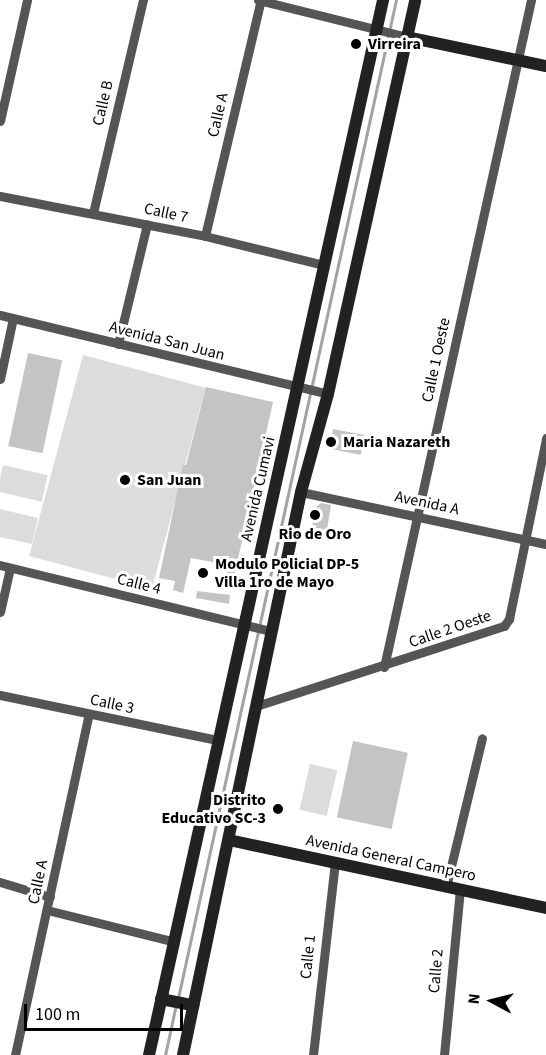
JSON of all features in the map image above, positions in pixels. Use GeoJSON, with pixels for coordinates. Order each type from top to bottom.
{"type":"FeatureCollection","features":[{"type":"Feature","properties":{"kind":"main road","name":"Avenida Cumavi"},"geometry":{"type":"LineString","coordinates":[[149,1055],[164,1000],[218,740],[302,389],[324,265],[381,32],[383,0]]}},
{"type":"Feature","properties":{"kind":"main road"},"geometry":{"type":"LineString","coordinates":[[183,1055],[189,1004],[229,840],[256,706],[267,630],[325,393],[404,36],[415,0]]}},
{"type":"Feature","properties":{"kind":"main road"},"geometry":{"type":"LineString","coordinates":[[404,36],[546,66]]}},
{"type":"Feature","properties":{"kind":"main road","name":"Avenida General Campero"},"geometry":{"type":"LineString","coordinates":[[229,840],[546,908]]}},
{"type":"Feature","properties":{"kind":"main road"},"geometry":{"type":"LineString","coordinates":[[164,1000],[189,1004]]}},
{"type":"Feature","properties":{"kind":"street"},"geometry":{"type":"LineString","coordinates":[[0,121],[27,0]]}},
{"type":"Feature","properties":{"kind":"street","name":"Calle B"},"geometry":{"type":"LineString","coordinates":[[93,213],[143,0]]}},
{"type":"Feature","properties":{"kind":"street"},"geometry":{"type":"LineString","coordinates":[[260,0],[404,36]]}},
{"type":"Feature","properties":{"kind":"street","name":"Calle A"},"geometry":{"type":"LineString","coordinates":[[205,236],[260,0]]}},
{"type":"Feature","properties":{"kind":"street","name":"Calle 1 Oeste"},"geometry":{"type":"LineString","coordinates":[[384,668],[531,0]]}},
{"type":"Feature","properties":{"kind":"street","name":"Calle 7"},"geometry":{"type":"LineString","coordinates":[[0,196],[205,236],[324,265]]}},
{"type":"Feature","properties":{"kind":"street"},"geometry":{"type":"LineString","coordinates":[[118,345],[147,224]]}},
{"type":"Feature","properties":{"kind":"street","name":"Avenida San Juan"},"geometry":{"type":"LineString","coordinates":[[0,315],[325,393]]}},
{"type":"Feature","properties":{"kind":"street"},"geometry":{"type":"LineString","coordinates":[[0,380],[13,318]]}},
{"type":"Feature","properties":{"kind":"street","name":"Calle 2 Oeste"},"geometry":{"type":"LineString","coordinates":[[256,706],[384,668],[504,626],[508,619],[546,438]]}},
{"type":"Feature","properties":{"kind":"street","name":"Avenida A"},"geometry":{"type":"LineString","coordinates":[[301,492],[546,544]]}},
{"type":"Feature","properties":{"kind":"street","name":"Calle 4"},"geometry":{"type":"LineString","coordinates":[[0,565],[267,630]]}},
{"type":"Feature","properties":{"kind":"street"},"geometry":{"type":"LineString","coordinates":[[0,612],[10,568]]}},
{"type":"Feature","properties":{"kind":"street","name":"Calle 3"},"geometry":{"type":"LineString","coordinates":[[0,695],[218,740]]}},
{"type":"Feature","properties":{"kind":"street","name":"Calle A"},"geometry":{"type":"LineString","coordinates":[[15,1055],[89,714]]}},
{"type":"Feature","properties":{"kind":"street"},"geometry":{"type":"LineString","coordinates":[[446,886],[482,738]]}},
{"type":"Feature","properties":{"kind":"street","name":"Calle 1"},"geometry":{"type":"LineString","coordinates":[[313,1055],[335,862]]}},
{"type":"Feature","properties":{"kind":"street"},"geometry":{"type":"LineString","coordinates":[[0,882],[50,897]]}},
{"type":"Feature","properties":{"kind":"street","name":"Calle 2"},"geometry":{"type":"LineString","coordinates":[[444,1055],[460,890]]}},
{"type":"Feature","properties":{"kind":"street"},"geometry":{"type":"LineString","coordinates":[[47,910],[175,942]]}},
{"type":"Feature","properties":{"kind":"shaded area"},"geometry":{"type":"Polygon","coordinates":[[[83,355],[206,388],[152,589],[29,556],[83,355]]]}},
{"type":"Feature","properties":{"kind":"shaded area"},"geometry":{"type":"Polygon","coordinates":[[[3,465],[48,475],[42,502],[0,492],[3,465]]]}},
{"type":"Feature","properties":{"kind":"shaded area"},"geometry":{"type":"Polygon","coordinates":[[[0,509],[38,518],[32,544],[0,537],[0,509]]]}},
{"type":"Feature","properties":{"kind":"shaded area"},"geometry":{"type":"Polygon","coordinates":[[[310,764],[337,770],[327,816],[299,810],[310,764]]]}},
{"type":"Feature","properties":{"kind":"building"},"geometry":{"type":"Polygon","coordinates":[[[28,353],[62,360],[42,453],[8,446],[28,353]]]}},
{"type":"Feature","properties":{"kind":"building","name":"San Juan"},"geometry":{"type":"Polygon","coordinates":[[[206,387],[273,402],[231,590],[224,588],[228,565],[191,558],[183,593],[173,590],[175,581],[159,578],[183,465],[186,465],[206,387]]]}},
{"type":"Feature","properties":{"kind":"building"},"geometry":{"type":"Polygon","coordinates":[[[333,429],[364,435],[361,455],[329,449],[333,429]]]}},
{"type":"Feature","properties":{"kind":"building"},"geometry":{"type":"Polygon","coordinates":[[[321,503],[331,505],[327,530],[312,527],[316,507],[321,503]]]}},
{"type":"Feature","properties":{"kind":"building"},"geometry":{"type":"Polygon","coordinates":[[[197,591],[230,595],[229,604],[196,598],[197,591]]]}},
{"type":"Feature","properties":{"kind":"building"},"geometry":{"type":"Polygon","coordinates":[[[353,741],[408,753],[392,829],[337,817],[353,741]]]}},
{"type":"Feature","properties":{"kind":"waterway"},"geometry":{"type":"LineString","coordinates":[[178,998],[396,0]]}},
{"type":"Feature","properties":{"kind":"waterway"},"geometry":{"type":"LineString","coordinates":[[165,1055],[176,1004]]}},
{"type":"Feature","properties":{"kind":"place","name":"Virreira"},"geometry":{"type":"Point","coordinates":[356,44]}},
{"type":"Feature","properties":{"kind":"place","name":"Maria Nazareth"},"geometry":{"type":"Point","coordinates":[331,442]}},
{"type":"Feature","properties":{"kind":"place","name":"San Juan"},"geometry":{"type":"Point","coordinates":[125,480]}},
{"type":"Feature","properties":{"kind":"place","name":"Rio de Oro"},"geometry":{"type":"Point","coordinates":[315,515]}},
{"type":"Feature","properties":{"kind":"place","name":"Modulo Policial DP-5 Villa 1ro de Mayo"},"geometry":{"type":"Point","coordinates":[203,573]}},
{"type":"Feature","properties":{"kind":"place","name":"Distrito Educativo SC-3"},"geometry":{"type":"Point","coordinates":[278,809]}}]}
